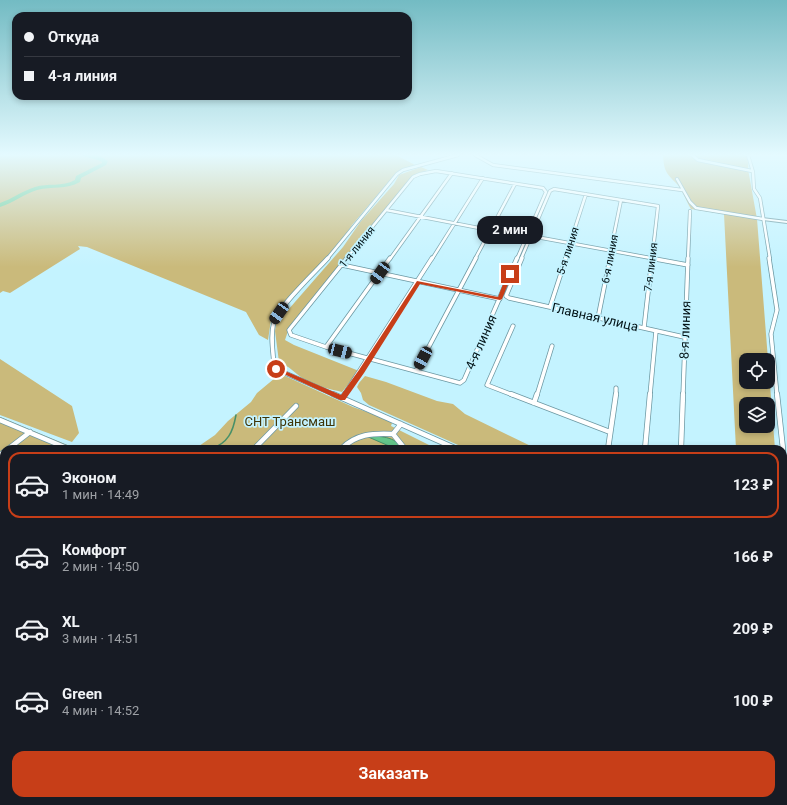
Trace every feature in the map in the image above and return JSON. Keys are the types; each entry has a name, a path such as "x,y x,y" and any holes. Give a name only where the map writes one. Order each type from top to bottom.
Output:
{"street":[{"path":"382,193 333,253 284,306 274,320 272,332 274,365 276,369 448,445"},
{"name":"1-я линия","path":"326,347 291,335 289,330 401,193"},
{"path":"438,193 326,347 416,371 510,193"},
{"path":"342,398 369,359 473,193"},
{"name":"4-я линия","path":"416,371 460,383 464,380 500,299 525,237 546,193"},
{"path":"549,193 531,236 688,265"},
{"path":"577,193 621,200"},
{"path":"684,193 696,208 787,222"},
{"path":"756,193 760,198 777,310 771,334 783,445"},
{"name":"5-я линия","path":"550,307 586,194"},
{"name":"7-я линия","path":"621,200 658,206 644,328"},
{"name":"6-я линия","path":"598,318 621,200"},
{"path":"386,210 420,218 525,237"},
{"name":"8-я линия","path":"681,445 684,337 690,211"},
{"name":"Главная улица","path":"531,236 506,296 684,337"},
{"path":"342,265 500,299"},
{"path":"513,326 487,385 610,432"},
{"path":"645,445 656,331"},
{"path":"534,403 552,346"},
{"path":"608,445 615,407 616,388"},
{"path":"258,445 296,406"},
{"path":"0,420 60,445"},
{"path":"344,445 359,435 393,434 401,424"},
{"path":"13,445 30,432"},
{"path":"393,434 403,445"}],"green space":[{"path":"0,193 379,193 352,225 345,236 271,320 268,340 259,335 246,312 87,247 78,246 80,249 10,293 3,291 0,293"},
{"path":"386,193 401,193 288,331 285,340 359,371 342,392 318,386 305,380 279,362 275,331 276,324 343,247 361,221"},
{"path":"682,193 752,193 757,219 767,353 739,353 739,389 770,389 771,397 739,397 739,433 774,433 775,445 736,445 724,214 691,209"},
{"path":"0,359 72,406 79,433 72,442 0,415"},
{"name":"СНТ Трансмаш","path":"285,376 353,407 381,417 392,423 391,426 429,445 200,445 215,435 228,421 251,402 257,393 275,378"},
{"path":"365,376 386,382 437,401 453,404 465,414 529,445 458,445 369,405 363,400 357,387"},
{"path":"0,417 67,445 0,445"}],"shaded area":[{"path":"366,436 391,439 396,441 399,445 387,445"}],"waterway":[{"path":"0,205 27,193"},
{"path":"220,445 229,436 236,415"}],"route":[{"path":"276,369 342,398 418,282 500,299 510,274"}]}
